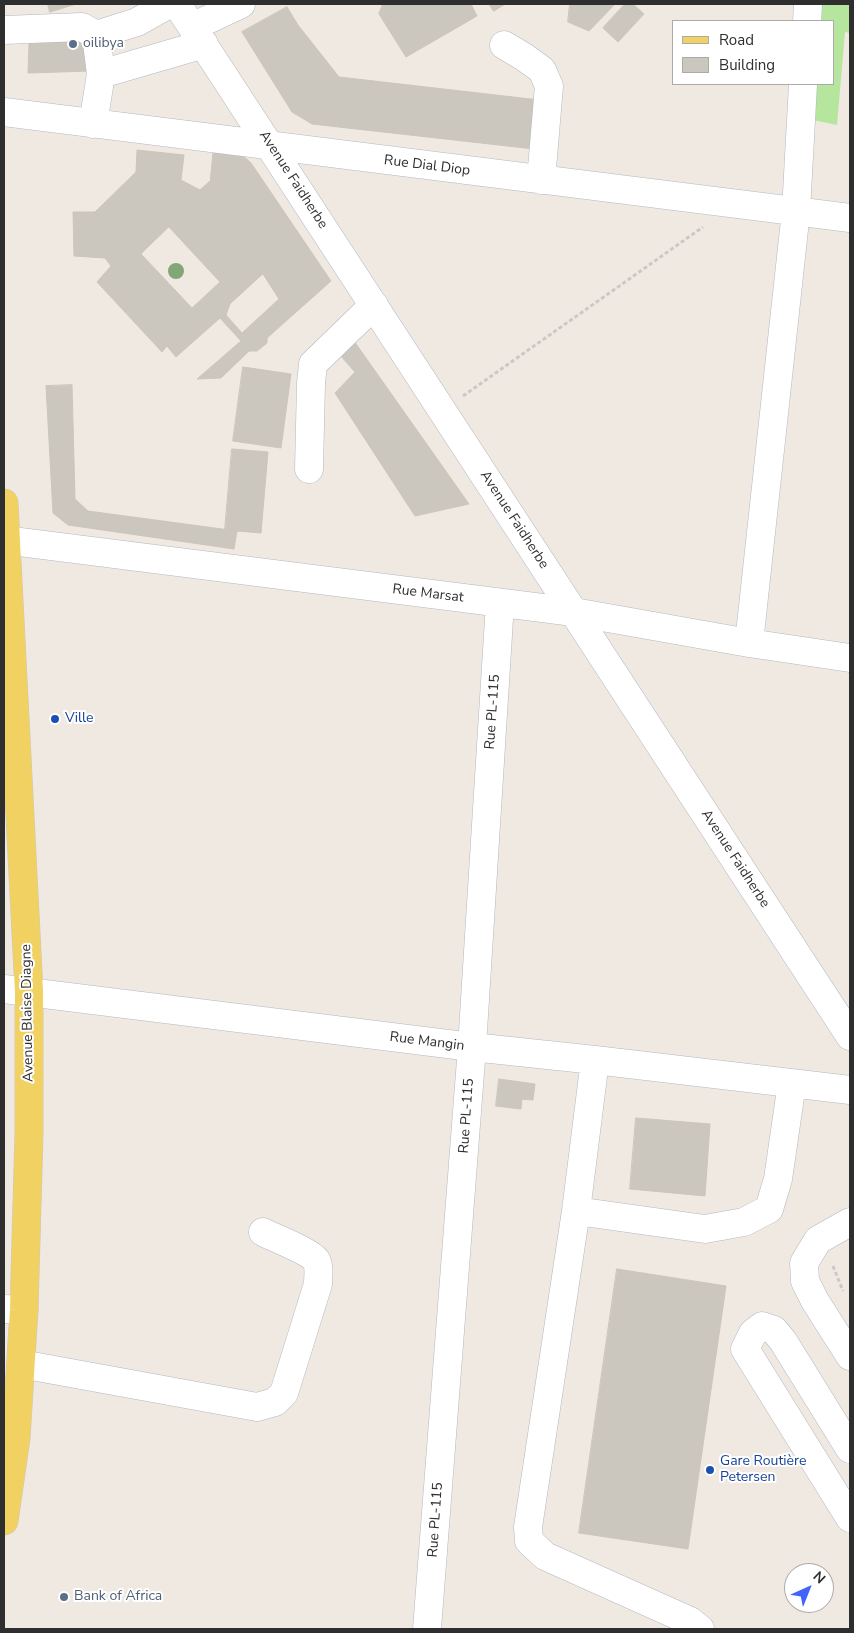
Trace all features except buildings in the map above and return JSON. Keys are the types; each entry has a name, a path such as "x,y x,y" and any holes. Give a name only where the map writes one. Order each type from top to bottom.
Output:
{"main road":[{"name":"Avenue Blaise Diagne","path":"4,504 16,991 29,1133 14,1310 21,1364 16,1438 4,1522"}],"street":[{"path":"4,30 82,27 96,35 137,22 169,4"},
{"name":"Avenue Faidherbe","path":"177,4 850,1036"},
{"path":"101,74 198,35 241,4"},
{"path":"807,20 808,4"},
{"path":"93,124 101,74 96,35"},
{"path":"504,45 524,56 542,70 549,86 541,180"},
{"path":"749,643 796,211 803,85"},
{"name":"Rue Dial Diop","path":"4,112 850,218"},
{"path":"309,469 311,383 314,364 374,305"},
{"name":"Rue Marsat","path":"5,540 574,612 749,643 850,658"},
{"name":"Rue PL-115","path":"428,1629 472,1047 500,603"},
{"name":"Rue Mangin","path":"16,991 472,1047 850,1090"},
{"path":"595,1060 576,1211 528,1526 529,1540 544,1556 690,1622 700,1629"},
{"path":"576,1211 705,1229 744,1222 769,1209 778,1179 792,1083"},
{"path":"850,1222 818,1240 804,1263 805,1281 815,1301 850,1356"},
{"path":"21,1364 257,1407 275,1402 284,1393 318,1284 319,1267 315,1259 305,1252 263,1232"},
{"path":"850,1449 774,1330 762,1326 753,1333 745,1349 850,1518"}],"path":[{"path":"442,410 704,227"}],"green space":[{"path":"822,4 850,4 850,33 845,32 837,125 813,120 816,85 834,85 834,20 821,20"}],"place":[{"name":"oilibya","path":"73,44"},
{"name":"Ville","path":"55,719"},
{"name":"Gare Routière Petersen","path":"710,1470"},
{"name":"Bank of Africa","path":"64,1597"}]}
